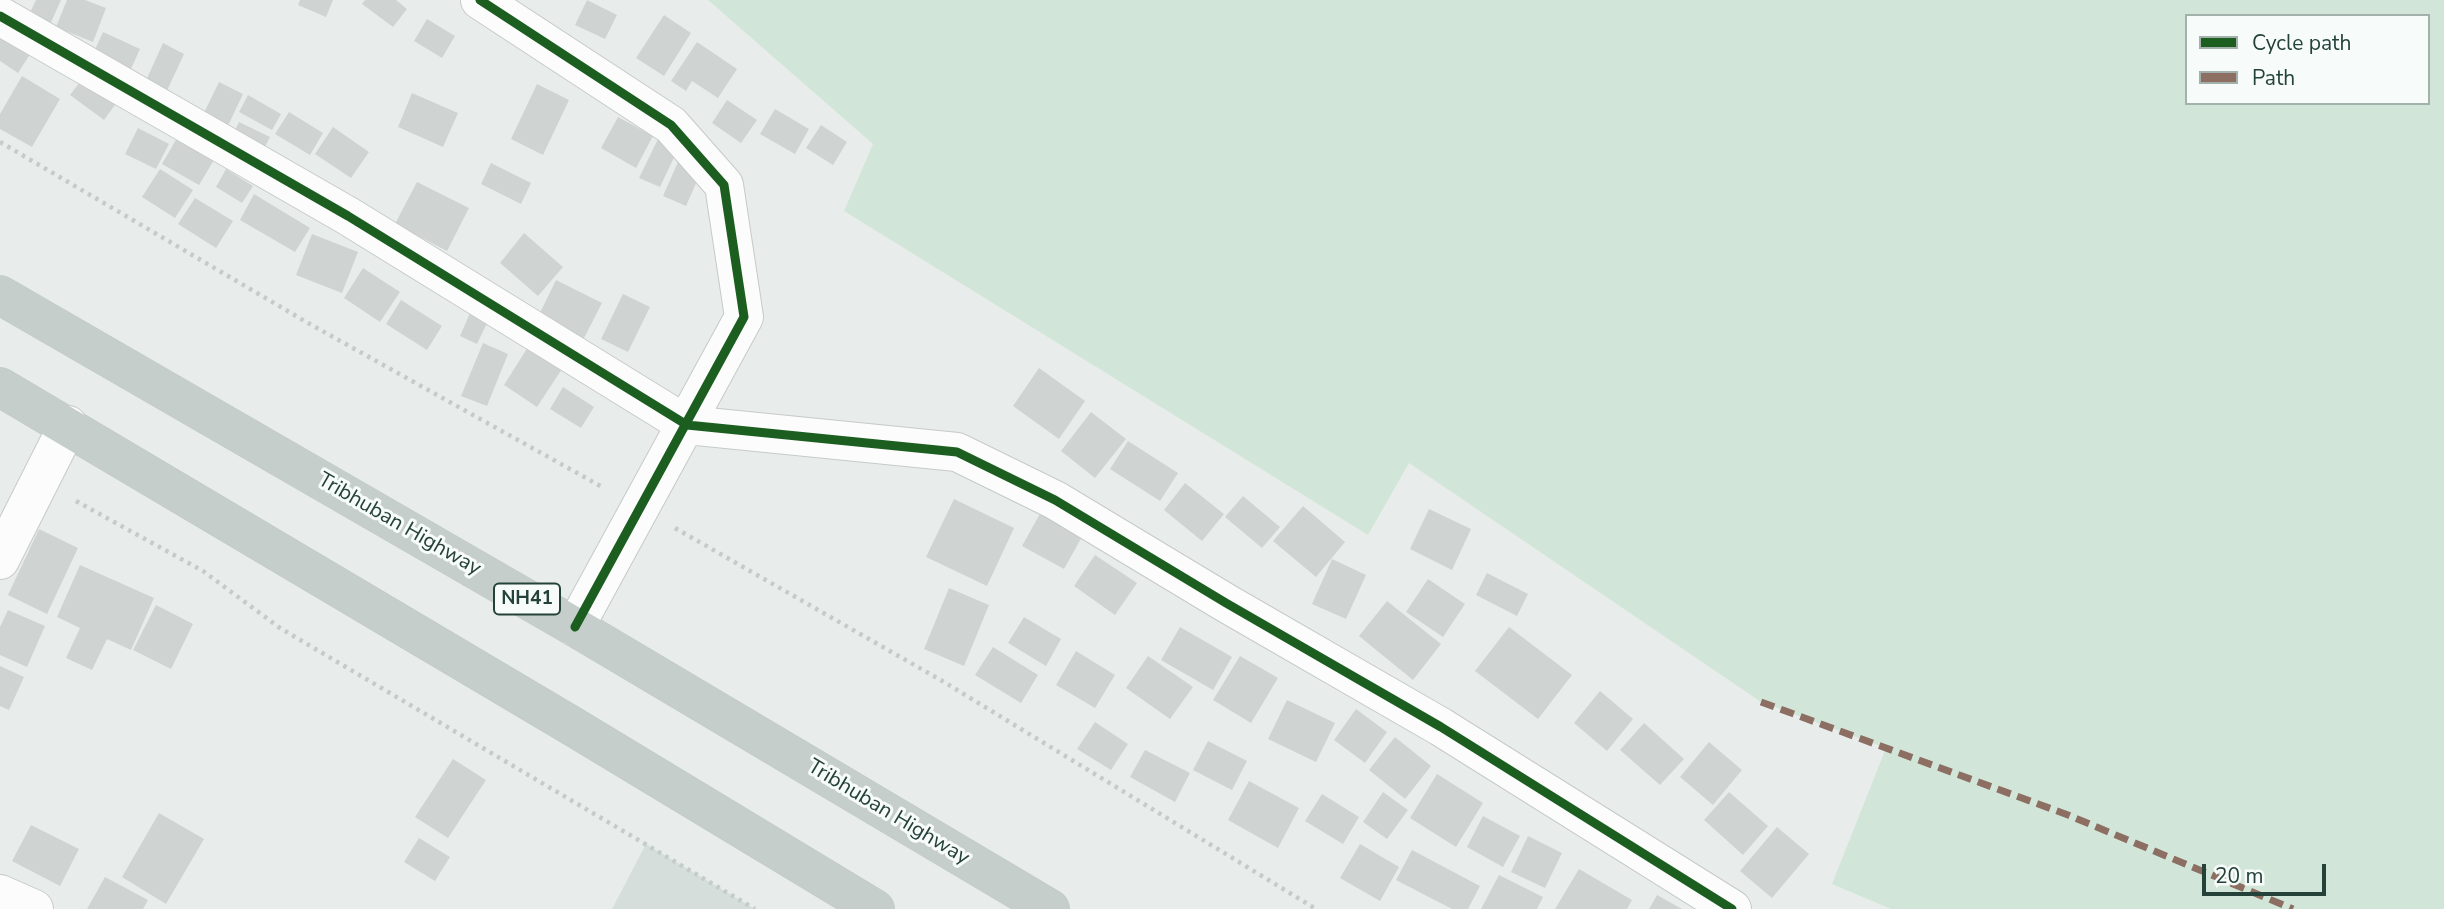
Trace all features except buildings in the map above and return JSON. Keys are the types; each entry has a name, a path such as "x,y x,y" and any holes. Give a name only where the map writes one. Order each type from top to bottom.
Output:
{"highway":[{"name":"Tribhuban Highway","path":"0,295 575,627 1050,909"},
{"path":"0,387 68,425 875,909"}],"street":[{"path":"480,0 671,125 723,185 744,317 575,627"},
{"path":"0,16 348,216 687,425 957,452 1055,500 1226,603 1441,727 1732,909"},
{"path":"0,560 68,425"},
{"path":"0,894 34,909"}],"path":[{"path":"40,481 204,571 280,628 755,909"}],"shaded area":[{"path":"646,844 755,909 612,909"}],"green space":[{"path":"708,0 2444,0 2444,909 1891,909 1832,884 1886,748 1761,702 1409,463 1368,535 844,211 873,144"}],"marked path":[{"path":"1761,702 2068,815 2293,909"}],"cycle path":[{"path":"480,0 671,125 724,185 744,317 575,627"},
{"path":"0,16 348,216 687,425 957,452 1055,500 1226,603 1441,727 1732,909"}]}
